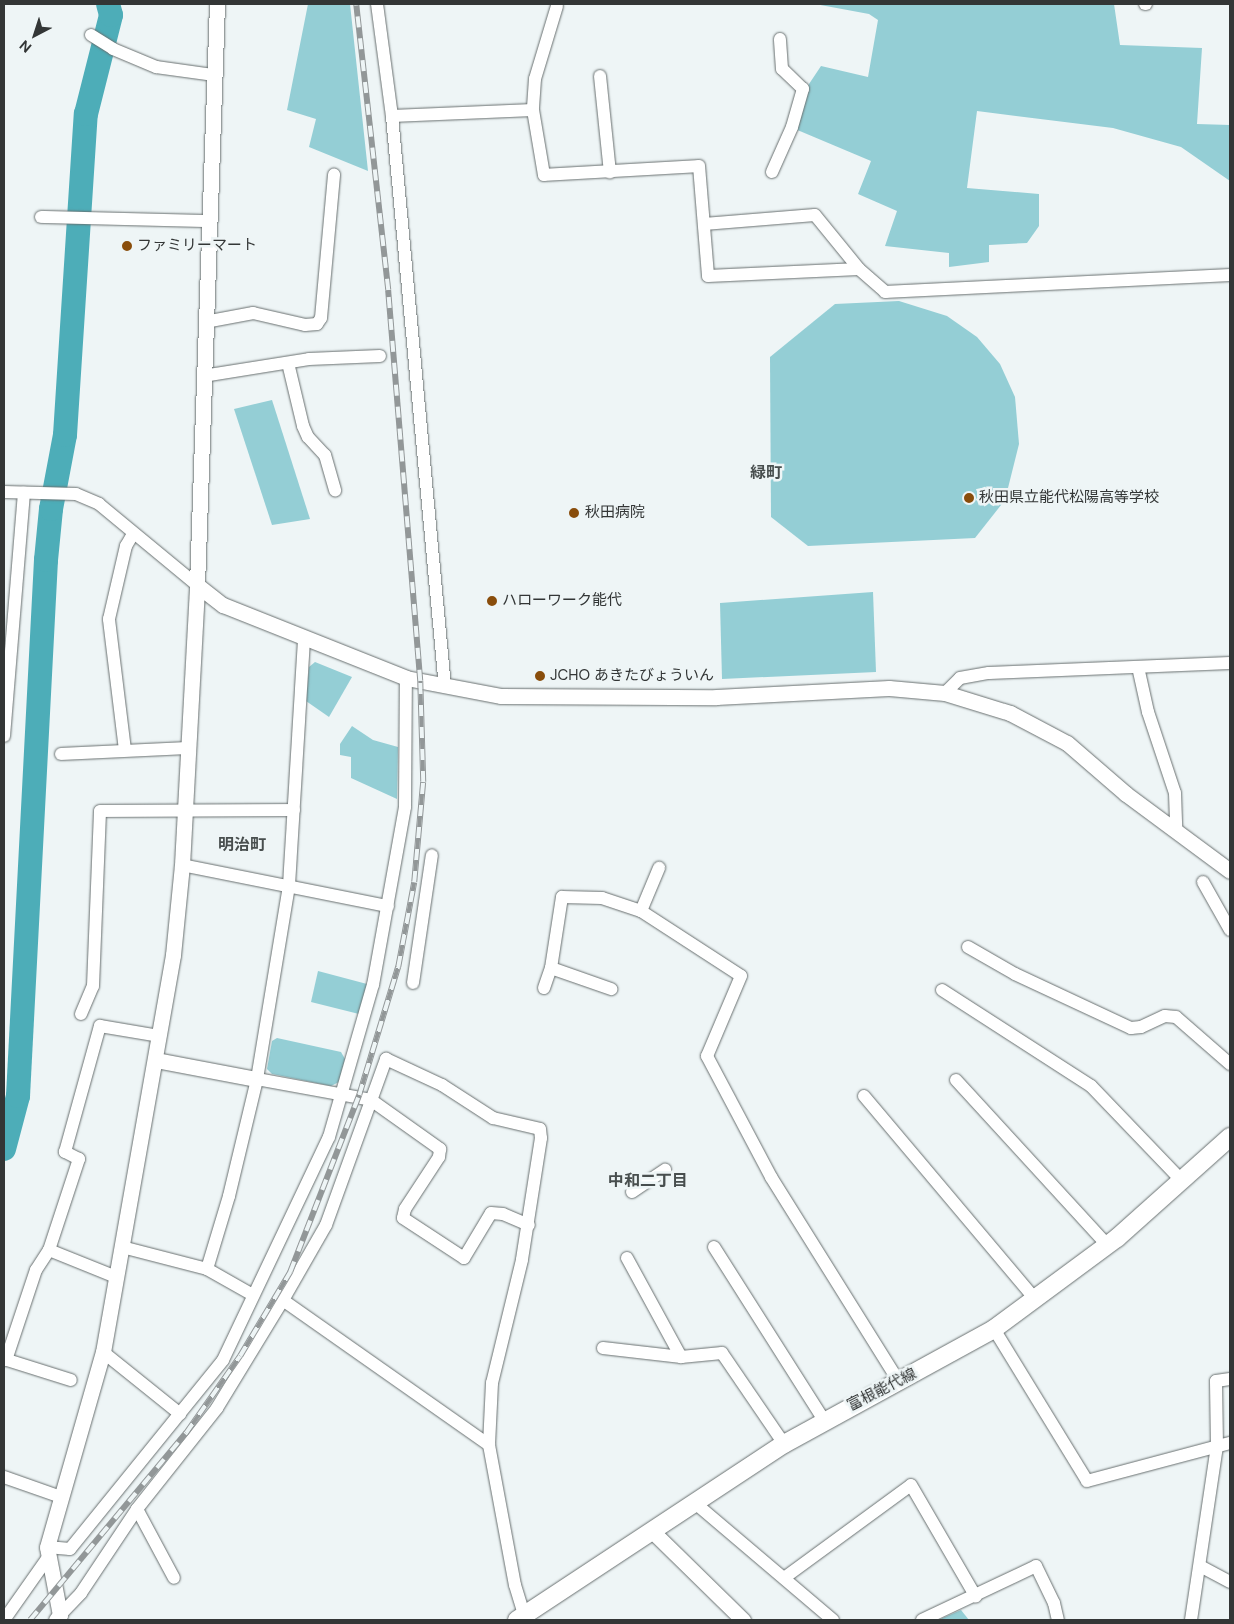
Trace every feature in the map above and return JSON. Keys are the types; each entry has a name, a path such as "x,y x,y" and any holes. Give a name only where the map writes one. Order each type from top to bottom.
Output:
{"main road":[{"name":"富根能代線","path":"523,1618 651,1530 784,1444 824,1420 899,1382 994,1329 1107,1245 1230,1137"}],"street":[{"path":"4,1620 48,1551 61,1497 103,1352 173,955 182,865 197,585 204,322 217,4"},
{"path":"377,4 392,116 445,687"},
{"path":"557,6 535,79 533,110 544,175 699,166 708,276 859,269"},
{"path":"91,35 113,49 156,67 214,75"},
{"path":"772,172 792,127 803,89 782,69 780,39"},
{"path":"600,76 610,172"},
{"path":"392,116 533,110"},
{"path":"204,322 253,313 305,325 317,324 321,318 334,175"},
{"path":"704,224 815,215 859,269 885,292 1230,275"},
{"path":"41,217 92,216 208,221"},
{"path":"203,376 288,363 380,356"},
{"path":"288,363 303,426 308,437 325,455 335,490"},
{"path":"4,492 76,494 99,504 133,534 223,605 304,639 406,678 445,687 501,696 560,697 716,697 889,688 945,693 1010,713 1067,743 1126,794 1230,871"},
{"path":"4,736 29,493"},
{"path":"125,750 109,619 126,546 133,534"},
{"path":"206,1269 229,1196 257,1079 289,885 304,639"},
{"path":"945,693 960,678 989,673 1230,663"},
{"path":"1138,667 1148,712 1175,793 1176,830"},
{"path":"48,1551 70,1549 223,1360 252,1295 329,1137 344,1093 373,985 405,807 406,678"},
{"path":"62,754 187,748"},
{"path":"81,1014 92,986 100,811 294,810"},
{"path":"413,983 432,854"},
{"path":"182,865 388,906"},
{"path":"641,911 659,868"},
{"path":"1203,882 1230,930"},
{"path":"544,988 552,968 562,897 602,898 641,911 741,976 707,1056 771,1177 899,1382"},
{"path":"968,947 1015,974 1131,1028 1141,1027 1165,1016 1176,1017 1230,1064"},
{"path":"552,968 611,989"},
{"path":"942,990 1091,1086 1182,1181"},
{"path":"71,1380 5,1360 36,1270 49,1250 79,1160 65,1152 100,1026 160,1036"},
{"path":"58,1618 81,1593 137,1509 217,1408 283,1300 326,1226 386,1059 442,1084 494,1118 540,1129 529,1224 492,1383 489,1445 515,1586 523,1618"},
{"path":"156,1060 344,1093 371,1100 440,1149 439,1157 405,1209 403,1218 464,1258 491,1213 503,1214 529,1224"},
{"path":"956,1080 1107,1245"},
{"path":"864,1096 1035,1300"},
{"path":"632,1192 666,1170"},
{"path":"122,1247 206,1269 252,1295"},
{"path":"714,1247 824,1420"},
{"path":"49,1250 116,1277"},
{"path":"627,1258 681,1357"},
{"path":"283,1300 489,1445"},
{"path":"994,1329 1086,1481 1230,1444"},
{"path":"603,1348 681,1357 722,1353 784,1444"},
{"path":"103,1352 180,1414"},
{"path":"1191,1620 1217,1446 1216,1381 1230,1379"},
{"path":"4,1477 61,1497"},
{"path":"784,1578 911,1485 976,1597"},
{"path":"695,1503 833,1620"},
{"path":"137,1509 174,1578"},
{"path":"651,1530 743,1620"},
{"path":"48,1551 58,1618"},
{"path":"922,1620 976,1597 1036,1566 1054,1603 1058,1620"},
{"path":"1200,1566 1230,1582"}],"shaded area":[{"path":"308,4 350,4 368,171 309,147 316,119 287,110"},
{"path":"815,4 1114,4 1120,45 1202,48 1197,124 1230,125 1230,181 1181,147 1113,128 977,111 967,188 1039,194 1039,226 1027,243 989,245 989,262 949,267 949,253 885,246 897,211 858,194 871,161 795,129 809,84 821,66 868,77 878,20 869,14"},
{"path":"899,301 947,316 977,337 1000,364 1015,397 1019,444 1005,500 975,538 808,546 771,517 770,357 835,304"},
{"path":"272,400 310,519 272,525 234,409"},
{"path":"873,592 876,672 722,679 720,603"},
{"path":"315,662 352,677 329,717 306,701 309,667"},
{"path":"352,726 373,740 398,747 397,799 351,778 351,757 340,755 340,744"},
{"path":"318,971 367,984 359,1014 311,1002"},
{"path":"277,1038 341,1052 345,1059 339,1082 331,1086 272,1074 267,1069 272,1041"},
{"path":"961,1610 969,1620 938,1620"}],"waterway":[{"path":"4,1149 18,1096 46,560 51,509 65,435 86,114 111,15 108,4"}],"railway":[{"path":"30,1620 186,1433 240,1356 290,1272 359,1095 398,967 414,882 423,782 420,681 388,290 356,4"}],"place":[{"name":"ファミリーマート","path":"127,246"},
{"name":"秋田県立能代松陽高等学校","path":"969,498"},
{"name":"秋田病院","path":"574,513"},
{"name":"ハローワーク能代","path":"492,601"},
{"name":"JCHO あきたびょういん","path":"540,676"}],"district":[{"name":"緑町","path":"766,473"},
{"name":"明治町","path":"242,845"},
{"name":"中和二丁目","path":"648,1181"}]}
